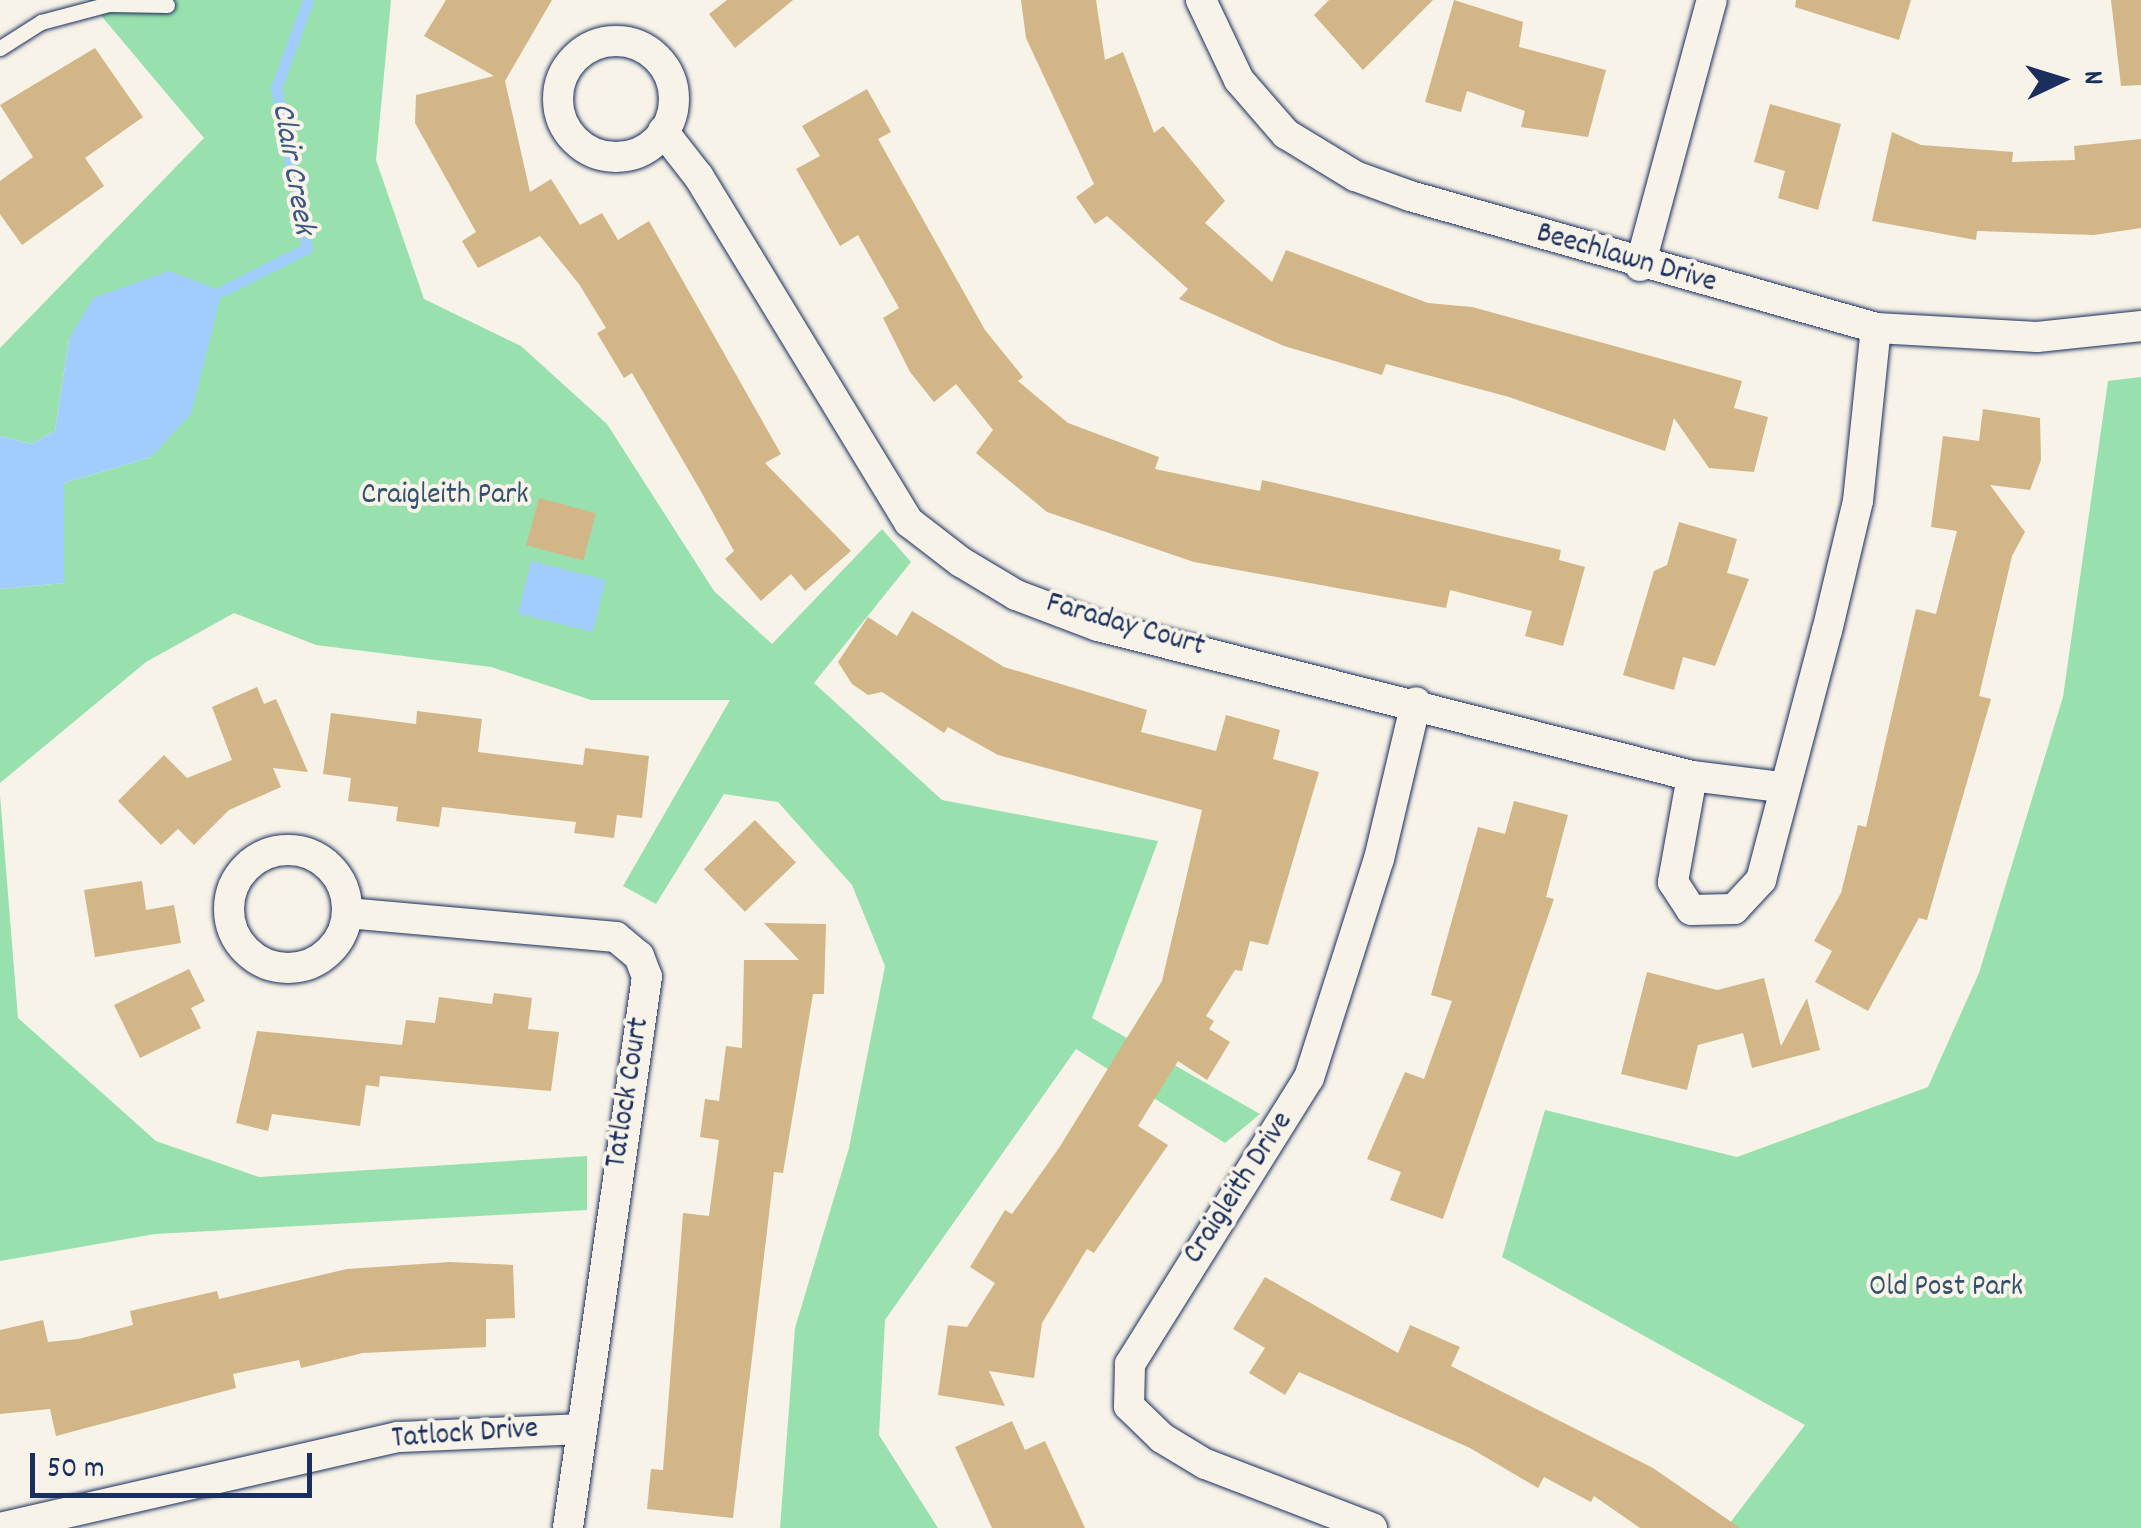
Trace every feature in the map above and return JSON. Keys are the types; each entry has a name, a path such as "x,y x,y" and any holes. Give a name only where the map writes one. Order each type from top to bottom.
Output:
{"street":[{"name":"Beechlawn Drive","path":"1201,0 1239,80 1286,134 1341,167 1640,266 1876,328 2037,336 2141,326"},
{"path":"1640,266 1712,0"},
{"name":"Faraday Court","path":"663,131 699,176 909,522 960,562 1016,595 1098,626 1416,702 1692,776 1780,787"},
{"path":"1692,776 1673,882 1691,910 1734,909 1760,880 1780,787 1858,501 1876,328"},
{"name":"Craigleith Drive","path":"1372,1528 1205,1464 1162,1438 1130,1406 1130,1364 1309,1078 1379,859 1416,702"},
{"name":"Tatlock Court","path":"347,913 616,937 640,956 647,977 579,1429 568,1528"},
{"name":"Tatlock Drive","path":"0,1528 398,1437 579,1429"}],"lane":[{"path":"0,48 41,22 108,4 167,5"}],"green space":[{"name":"Craigleith Park","path":"88,0 391,0 376,160 424,299 521,346 607,424 714,591 772,644 882,529 911,562 814,683 942,800 1158,841 1092,1018 1260,1114 1225,1143 1076,1049 885,1320 879,1435 938,1528 780,1528 795,1328 849,1148 885,966 852,885 778,802 724,794 656,904 623,886 730,700 591,700 491,667 316,645 234,613 146,662 0,783 0,589 64,583 64,483 151,457 69,339 55,431 31,444 0,436 0,348 204,138"},
{"name":"Old Post Park","path":"2141,377 2141,1528 1726,1528 1805,1425 1502,1257 1545,1110 1737,1157 1928,1087 1979,973 2063,697 2108,381"},
{"path":"0,795 18,1018 156,1141 259,1177 587,1156 587,1210 155,1234 0,1261"}],"water":[{"path":"169,271 222,291 191,414 151,457 64,483 64,583 0,589 0,436 31,444 55,431 69,339 93,298"},
{"path":"531,561 606,580 593,632 518,613"}],"building":[{"path":"446,0 552,0 505,81 530,192 551,179 580,225 602,213 618,240 649,221 781,454 765,463 851,551 805,591 791,574 761,601 725,559 734,551 699,488 632,373 624,378 597,333 606,328 579,284 540,236 478,268 462,241 476,232 415,123 416,95 494,76 424,36"},
{"path":"727,0 793,0 735,48 709,14"},
{"path":"1021,0 1096,0 1105,60 1123,52 1154,133 1163,126 1225,201 1205,223 1272,282 1286,250 1428,303 1472,307 1742,381 1734,408 1768,417 1754,472 1709,468 1674,418 1665,451 1509,397 1386,364 1382,375 1284,346 1179,299 1188,289 1107,216 1095,224 1076,197 1094,184 1026,38"},
{"path":"1329,0 1433,0 1363,70 1314,15"},
{"path":"1454,0 1523,22 1519,47 1606,70 1588,137 1521,127 1525,111 1467,91 1461,112 1425,102"},
{"path":"1796,0 1911,0 1899,40 1795,7"},
{"path":"2111,0 2141,0 2141,85 2121,86"},
{"path":"95,48 143,117 85,158 104,186 22,245 0,214 0,181 33,157 0,105"},
{"path":"867,89 891,132 878,139 985,330 1023,377 1018,381 1068,423 1159,457 1155,469 1260,491 1262,480 1561,550 1559,560 1585,567 1563,646 1525,636 1532,611 1450,590 1446,608 1194,562 1047,512 976,453 993,430 956,384 934,402 910,372 883,318 899,308 858,235 840,246 796,169 820,156 802,126"},
{"path":"1770,104 1841,124 1818,210 1778,198 1785,171 1754,162"},
{"path":"1892,132 1921,145 2013,152 2012,162 2075,160 2074,146 2141,139 2141,228 2094,235 1977,231 1976,240 1872,221"},
{"path":"1983,409 2040,418 2041,460 2030,490 1990,485 2025,532 2012,556 1979,696 1991,699 1927,920 1919,918 1868,1011 1815,982 1832,951 1814,941 1841,893 1858,825 1866,827 1916,609 1936,614 1957,531 1931,527 1943,436 1979,441"},
{"path":"539,498 596,513 583,561 526,545"},
{"path":"1679,522 1737,539 1727,573 1749,579 1715,666 1683,657 1674,690 1623,675 1654,571 1667,565"},
{"path":"912,611 1004,667 1147,710 1141,732 1216,751 1226,715 1280,730 1273,759 1319,772 1268,945 1250,941 1242,971 1235,970 1206,1016 1214,1021 1209,1029 1230,1042 1207,1080 1178,1061 1138,1126 1168,1145 1094,1253 1087,1249 1042,1323 1034,1378 989,1371 1005,1406 938,1395 948,1325 967,1327 995,1283 970,1267 1005,1210 1012,1214 1059,1148 1162,981 1202,810 998,755 948,727 944,733 882,692 868,695 852,684 838,662 868,617 897,636"},
{"path":"257,687 264,704 276,699 308,772 273,768 281,787 229,810 194,845 178,829 161,845 118,801 164,755 187,778 232,760 212,707"},
{"path":"417,711 482,719 478,752 583,765 585,748 649,756 642,818 617,815 614,838 574,833 576,822 442,807 439,827 396,821 398,807 348,801 351,778 323,774 331,713 416,724"},
{"path":"1514,801 1568,815 1546,897 1554,899 1443,1219 1390,1200 1401,1172 1367,1159 1405,1072 1424,1079 1452,1001 1431,995 1478,827 1505,834"},
{"path":"755,820 796,862 745,912 704,869"},
{"path":"142,881 146,910 174,905 181,943 95,957 84,890"},
{"path":"764,923 826,924 824,994 813,994 783,1173 774,1172 733,1518 647,1509 651,1469 663,1470 683,1213 709,1216 719,1140 700,1137 705,1099 719,1101 726,1046 742,1048 744,960 799,960"},
{"path":"189,969 205,1001 191,1008 201,1028 140,1058 114,1005"},
{"path":"1647,972 1717,990 1764,978 1781,1046 1807,998 1820,1050 1752,1068 1743,1033 1698,1045 1687,1090 1621,1074"},
{"path":"494,993 532,998 528,1029 559,1032 551,1091 380,1076 379,1087 366,1085 360,1126 272,1114 268,1131 236,1123 257,1031 402,1045 406,1020 435,1023 439,997 492,1004"},
{"path":"450,1262 513,1265 515,1318 486,1319 486,1347 363,1353 301,1368 299,1360 233,1374 236,1388 56,1436 50,1409 0,1414 0,1330 43,1320 48,1342 78,1339 133,1325 130,1311 217,1291 219,1299 347,1269"},
{"path":"1265,1277 1398,1353 1410,1325 1460,1347 1451,1366 1653,1468 1740,1528 1640,1528 1594,1496 1591,1502 1544,1477 1538,1488 1470,1448 1299,1372 1285,1395 1249,1373 1265,1348 1233,1329"},
{"path":"1012,1421 1025,1450 1045,1441 1085,1528 992,1528 955,1447"}],"waterway":[{"name":"Clair Creek","path":"222,291 307,248 276,88 308,0"}]}
